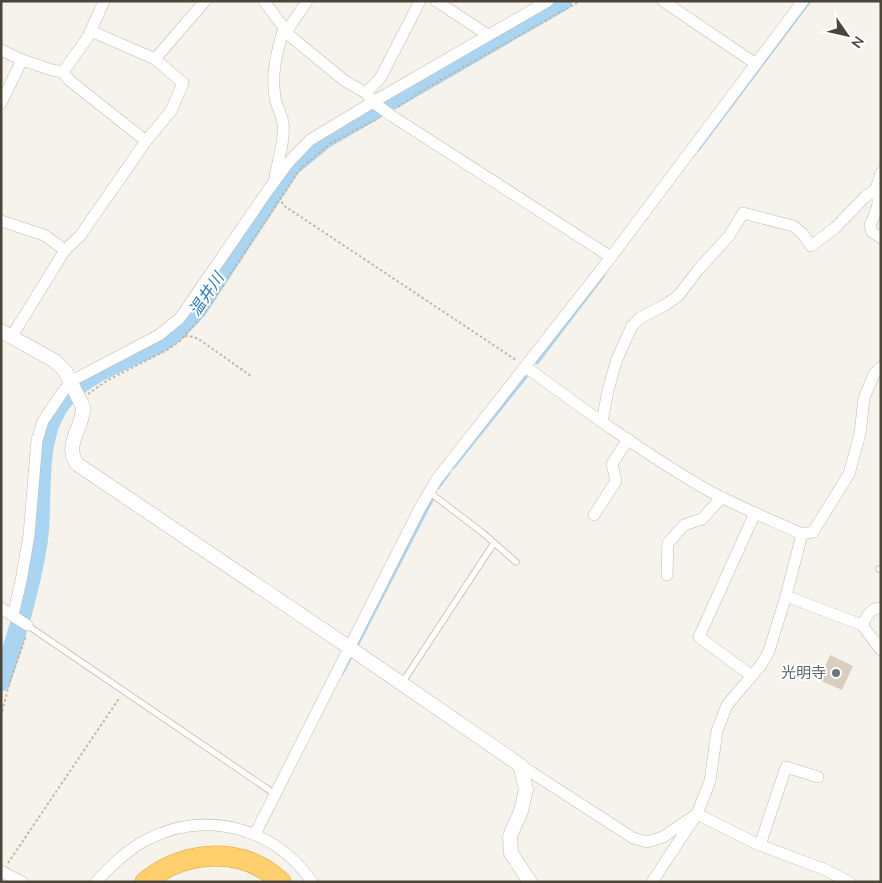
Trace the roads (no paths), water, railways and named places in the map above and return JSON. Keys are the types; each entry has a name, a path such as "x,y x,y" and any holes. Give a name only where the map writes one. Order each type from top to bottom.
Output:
{"highway":[{"path":"145,882 178,862 198,857 219,856 231,857 255,865 280,882"},
{"path":"164,882 189,870 212,866 236,870 261,882"}],"street":[{"path":"63,72 90,31 104,1"},
{"path":"154,59 205,1"},
{"path":"264,1 285,29 345,81 378,105 611,257"},
{"path":"274,182 283,136 283,122 275,99 273,79 276,55 285,29 307,1"},
{"path":"378,105 381,78 420,1"},
{"path":"436,1 488,35"},
{"path":"15,616 29,536 37,440 43,421 64,390 76,391 159,335 180,318 274,182 288,163 310,140 378,105 488,35 548,1"},
{"path":"663,1 756,64"},
{"path":"255,834 437,479 611,257 803,1"},
{"path":"90,31 154,59 183,83 171,111 146,141 80,236 64,250 6,333 55,361 65,371 76,391 84,413 72,442 73,458 77,464 402,683 520,765 632,838 647,842 663,836 697,814"},
{"path":"1,50 22,60 63,72 69,80 146,141"},
{"path":"1,103 22,60"},
{"path":"881,173 876,189 879,198 878,209 870,225 872,232 881,238"},
{"path":"602,422 608,390 617,359 632,326 640,318 678,296 698,270 729,236 743,212 793,226 802,233 811,246 835,228 865,197 876,189"},
{"path":"1,220 44,235 64,250"},
{"path":"526,367 602,422 703,487 802,534 813,532 849,474 860,434 864,398 874,374 880,369"},
{"path":"594,515 616,481 612,464 628,439"},
{"path":"667,575 668,543 684,525 702,519 722,497"},
{"path":"752,676 699,638 756,513"},
{"path":"652,882 697,814 710,781 717,731 727,705 761,665 769,651 802,534"},
{"path":"786,596 862,625 881,650"},
{"path":"862,625 871,610 876,607 881,608"},
{"path":"1,608 28,625"},
{"path":"520,765 526,789 521,811 510,836 511,853 530,882"},
{"path":"760,844 786,768 818,777"},
{"path":"697,814 760,844 826,870 849,882"},
{"path":"96,882 132,848 160,834 187,826 222,826 255,834 286,853 299,865 312,882"},
{"path":"2,871 22,882"}],"lane":[{"path":"429,492 516,562"},
{"path":"402,683 494,543"},
{"path":"28,625 275,794"}],"waterway":[{"name":"温井川","path":"1,682 23,610 36,554 39,535 42,461 45,443 50,425 58,409 69,394 79,385 102,371 162,342 181,327 198,309 291,167 325,139 563,1"},
{"path":"698,150 810,1"},
{"path":"537,363 604,275"},
{"path":"453,468 526,377"},
{"path":"438,488 449,473"},
{"path":"358,644 434,496"},
{"path":"342,674 350,659"}],"place":[{"name":"光明寺","path":"836,673"}]}
